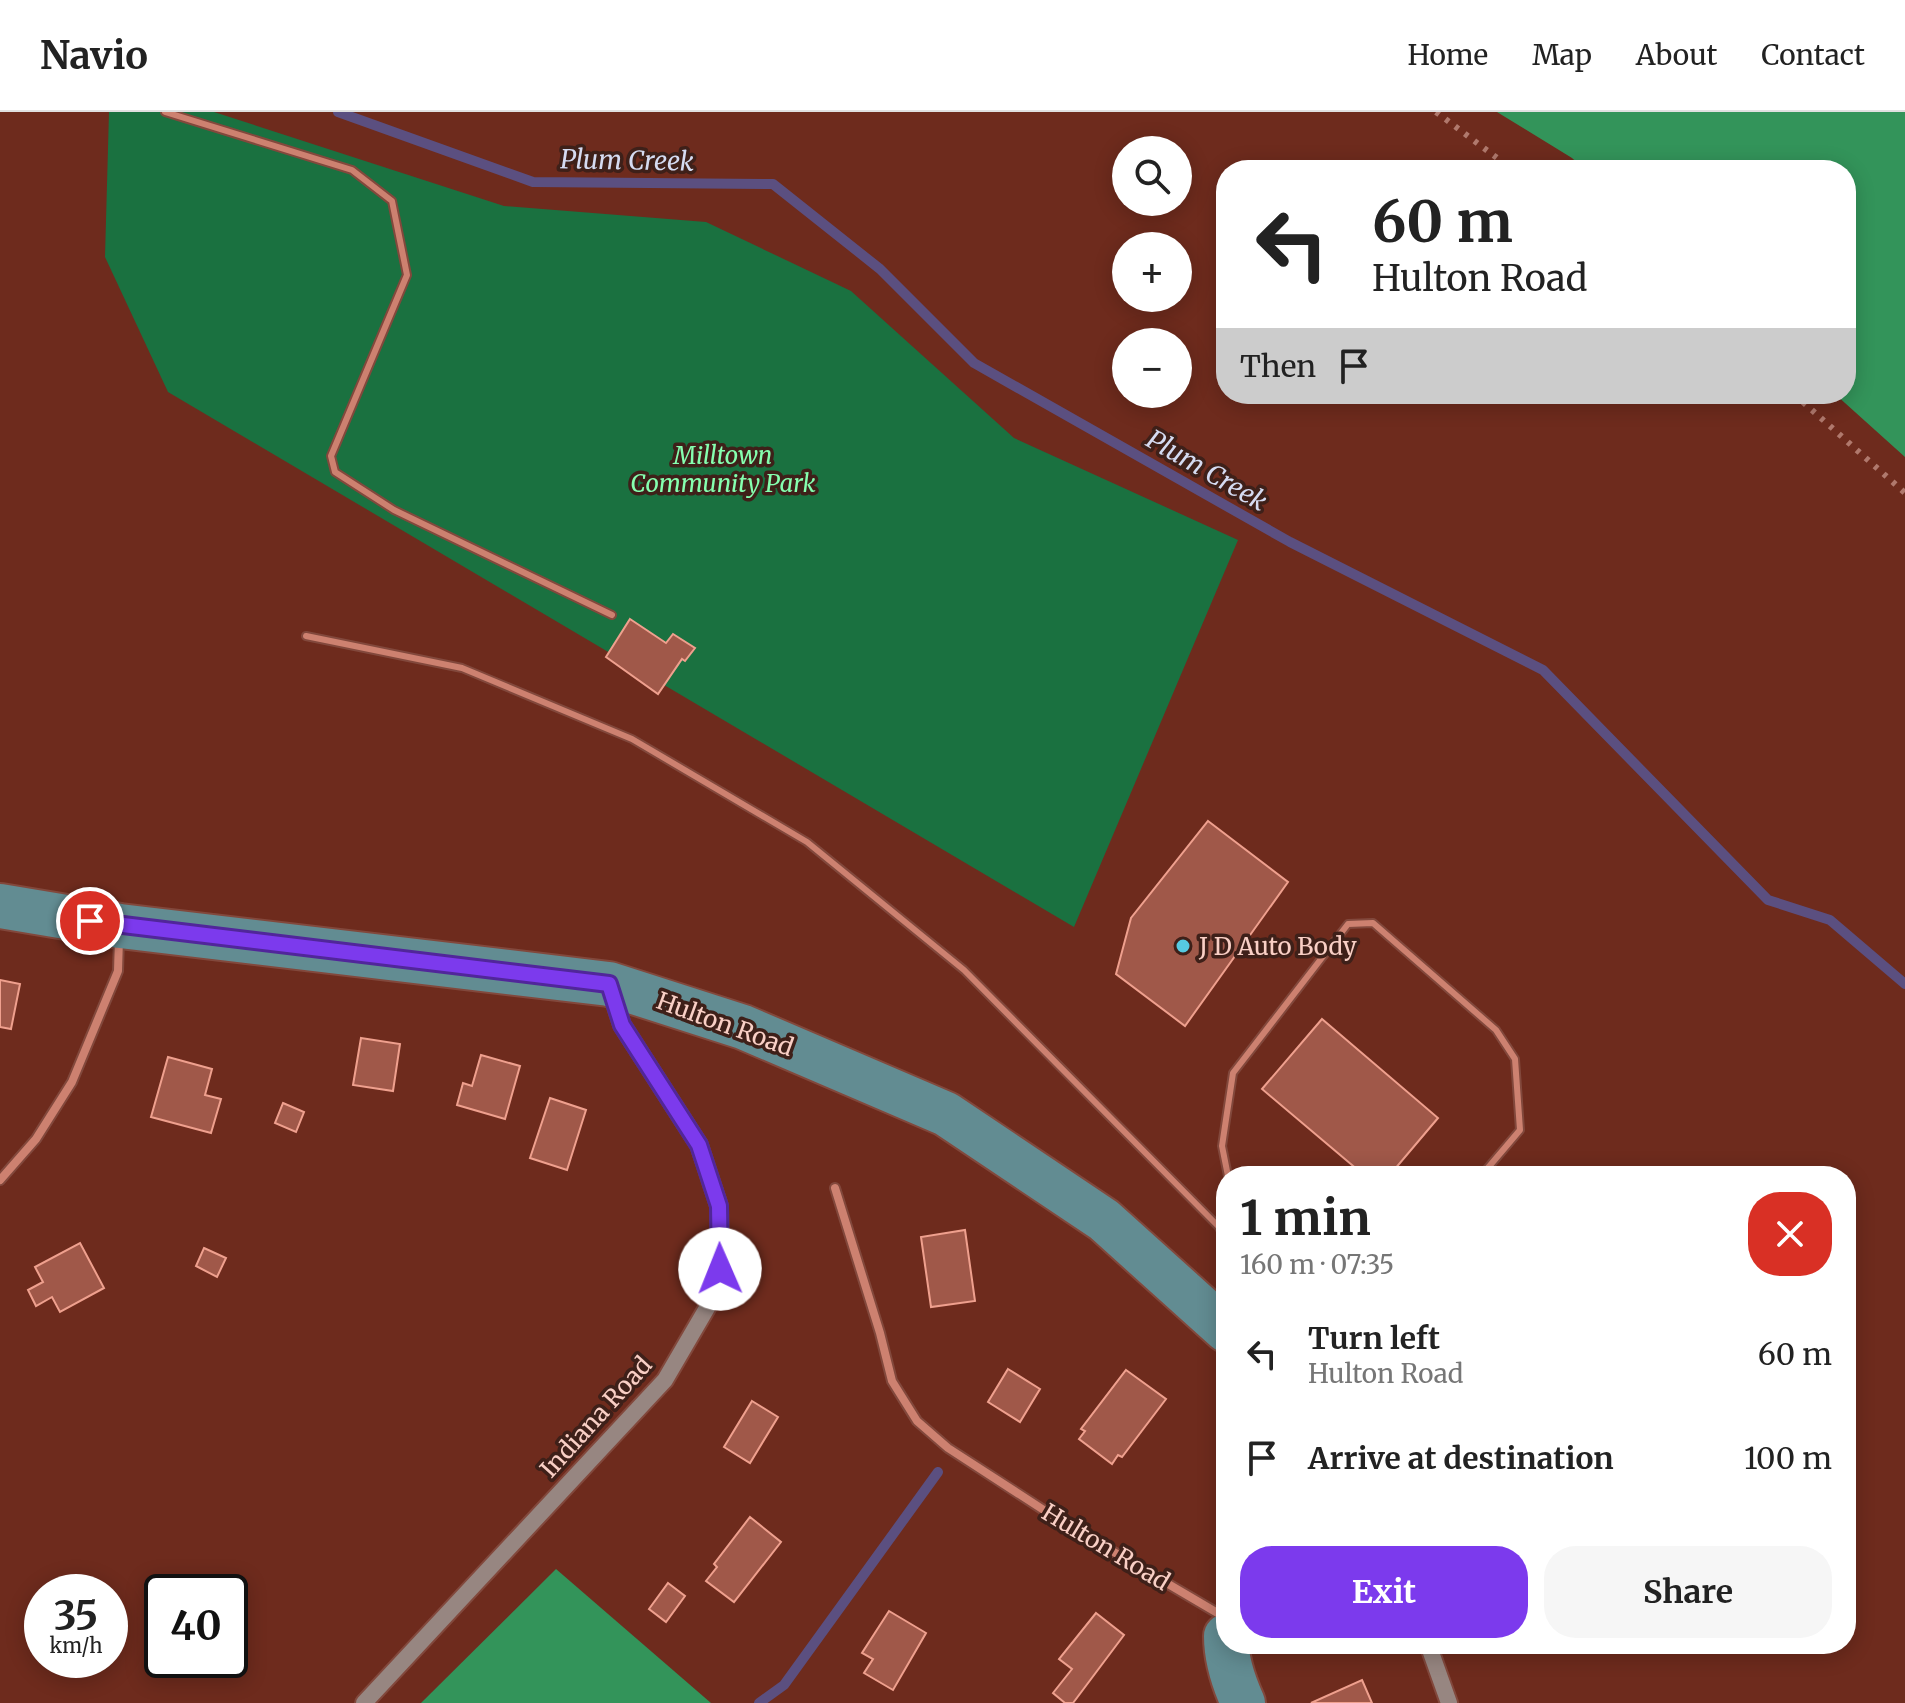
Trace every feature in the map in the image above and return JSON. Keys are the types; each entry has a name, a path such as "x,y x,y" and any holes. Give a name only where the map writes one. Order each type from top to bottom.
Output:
{"main road":[{"name":"Hulton Road","path":"0,906 120,926 609,984 743,1027 946,1114 1104,1220 1216,1321"},
{"path":"1226,1654 1243,1703"}],"street":[{"path":"0,1180 36,1139 72,1082 118,971 120,926"},
{"name":"Indiana Road","path":"364,1703 665,1380 707,1308 720,1269 719,1206 699,1145 622,1025 609,984"},
{"name":"Hulton Road","path":"835,1188 892,1381 917,1421 948,1448 1056,1518 1216,1612"},
{"path":"1432,1654 1449,1703"}],"lane":[{"path":"165,112 352,170 392,201 407,275 331,456 335,472 394,510 612,615"},
{"path":"306,636 462,668 632,739 807,842 964,970 1216,1224"},
{"path":"1226,1166 1222,1146 1233,1073 1348,924 1373,923 1496,1030 1515,1059 1520,1130 1489,1166"}],"green space":[{"name":"Milltown Community Park","path":"109,112 214,112 504,206 706,222 851,291 1014,438 1238,540 1074,927 168,392 105,257"},
{"path":"1497,112 1905,112 1905,457 1846,404 1856,404 1856,160 1572,158"},
{"path":"556,1569 711,1703 421,1703"}],"building":[{"path":"630,619 666,643 673,634 695,648 685,661 682,659 658,694 606,657"},
{"name":"J D Auto Body","path":"1208,821 1288,882 1185,1026 1116,974 1131,918"},
{"path":"0,980 20,984 11,1029 0,1027"},
{"path":"1322,1019 1438,1118 1397,1166 1353,1166 1262,1089"},
{"path":"361,1038 400,1044 393,1091 353,1085"},
{"path":"481,1055 520,1066 505,1119 457,1105 463,1083 472,1086"},
{"path":"168,1057 212,1069 205,1095 221,1099 211,1133 151,1117"},
{"path":"550,1098 586,1110 567,1170 530,1158"},
{"path":"283,1103 304,1112 296,1132 275,1123"},
{"path":"965,1230 975,1301 931,1307 921,1237"},
{"path":"80,1243 104,1288 60,1312 52,1297 36,1306 28,1290 43,1282 35,1267"},
{"path":"204,1248 226,1258 217,1277 196,1266"},
{"path":"1008,1369 1040,1389 1020,1422 988,1402"},
{"path":"1126,1370 1166,1399 1122,1457 1118,1455 1112,1464 1079,1439 1085,1431 1081,1429"},
{"path":"752,1401 778,1417 750,1463 724,1447"},
{"path":"750,1517 781,1542 734,1602 706,1581 717,1567 714,1564"},
{"path":"668,1583 685,1596 666,1622 649,1609"},
{"path":"889,1611 926,1633 893,1690 864,1673 873,1659 862,1653"},
{"path":"1096,1613 1124,1635 1073,1703 1065,1703 1053,1693 1072,1669 1059,1659"},
{"path":"1362,1680 1372,1703 1311,1703"}],"waterway":[{"name":"Plum Creek","path":"338,112 533,182 773,184 880,269 974,363 1290,542 1543,670 1768,900 1830,920 1905,984"},
{"path":"759,1703 784,1685 938,1472"}],"railway":[{"path":"1436,112 1500,160"},
{"path":"1805,404 1905,493"}],"place":[{"name":"J D Auto Body","path":"1183,946"}],"route":[{"path":"90,921 609,984 622,1025 699,1145 719,1206 720,1269"}]}
